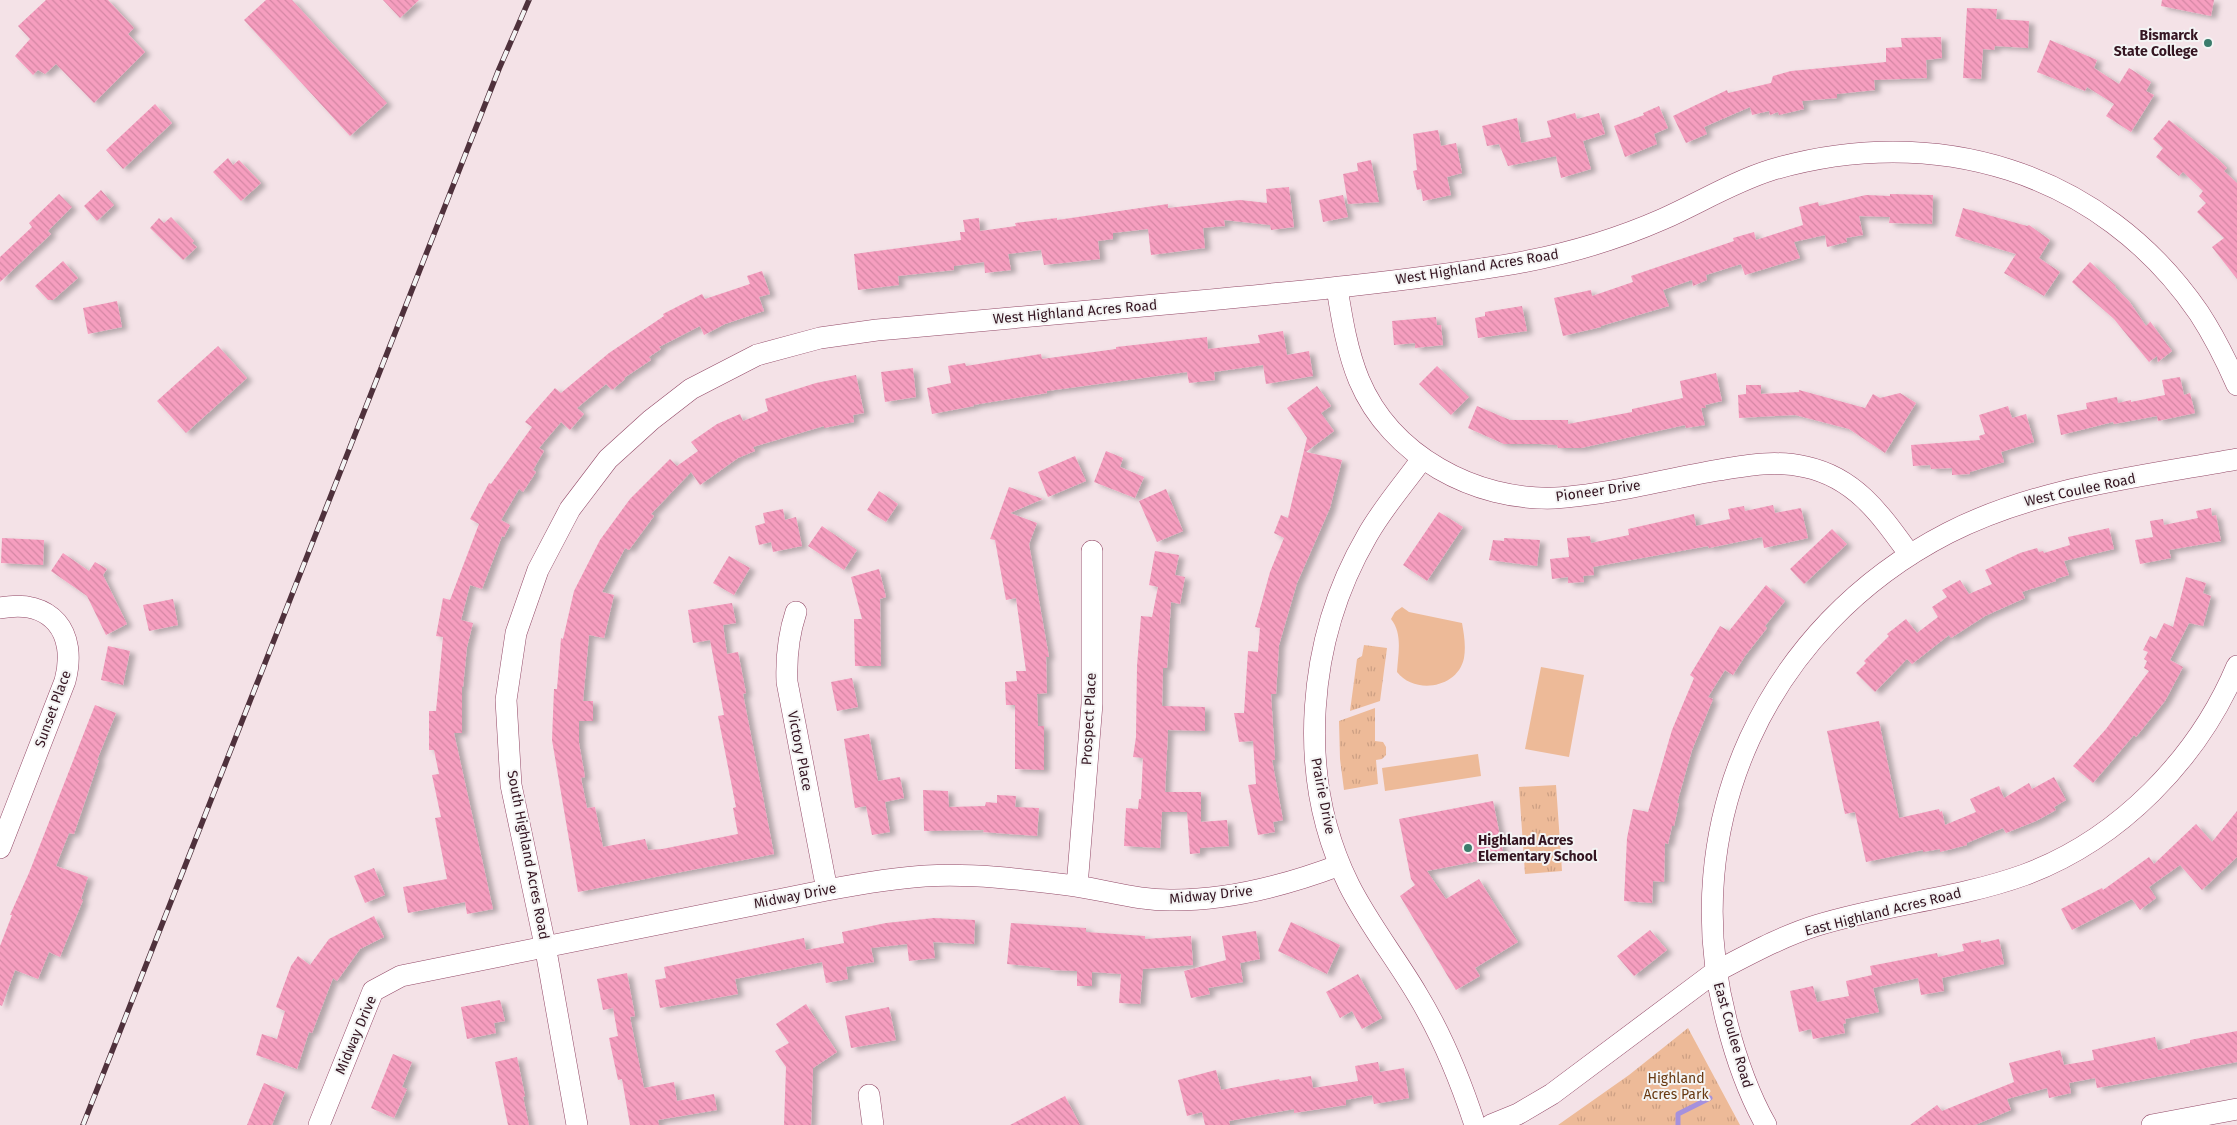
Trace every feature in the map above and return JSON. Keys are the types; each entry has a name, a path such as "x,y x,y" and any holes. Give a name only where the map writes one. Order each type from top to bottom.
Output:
{"street":[{"name":"West Highland Acres Road","path":"757,355 820,338 877,330 1338,288 1508,265 1565,253 1625,234 1660,220 1739,183 1769,171 1806,161 1875,152 1938,153 2000,166 2030,177 2096,211 2131,238 2171,277 2197,311 2220,348 2237,385"},
{"name":"Pioneer Drive","path":"1338,288 1347,344 1360,382 1387,425 1422,459 1469,483 1495,491 1522,496 1555,498 1612,491 1763,463 1806,467 1851,486 1871,504 1910,555"},
{"name":"South Highland Acres Road","path":"577,1125 545,946 511,786 506,700 516,632 538,570 570,509 608,459 651,420 691,389 757,355"},
{"name":"Prairie Drive","path":"1422,459 1367,535 1344,585 1325,637 1316,705 1314,749 1325,818 1340,865 1356,898 1417,994 1437,1030 1452,1063 1475,1125"},
{"name":"West Coulee Road","path":"1715,972 1711,917 1712,889 1718,833 1731,782 1754,727 1785,676 1818,634 1859,592 1910,555 1972,522 2020,503 2070,490 2237,459"},
{"name":"Prospect Place","path":"1077,886 1092,704 1092,551"},
{"name":"Sunset Place","path":"0,848 65,681 69,657 68,644 63,632 48,614 26,605 2,607"},
{"name":"Victory Place","path":"796,612 789,632 786,655 787,682 827,890"},
{"name":"East Highland Acres Road","path":"1491,1125 1518,1114 1552,1094 1715,972 1745,956 1818,925 2001,883 2047,865 2069,853 2133,809 2170,774 2212,716 2224,696 2237,666"},
{"name":"Midway Drive","path":"319,1125 373,991 401,976 827,890 897,879 953,876 1077,886 1158,900 1176,900 1243,894 1266,889 1340,865"},
{"name":"East Coulee Road","path":"1715,972 1738,1062 1766,1125"},
{"path":"869,1095 873,1125"},
{"path":"328,1102 332,1125"},
{"path":"2152,1125 2237,1109"}],"green space":[{"path":"1402,607 1409,612 1462,623 1465,645 1464,658 1454,676 1445,682 1425,686 1414,684 1397,672 1398,638 1395,625 1391,619 1395,612"},
{"path":"1364,645 1387,648 1380,701 1350,711 1357,659 1362,656"},
{"path":"1541,667 1584,675 1569,757 1525,749"},
{"path":"1375,708 1375,741 1383,742 1386,747 1386,755 1382,759 1376,760 1378,784 1344,790 1340,759 1339,721"},
{"path":"1478,754 1481,776 1385,791 1382,768"},
{"path":"1556,785 1562,871 1525,874 1519,787"},
{"name":"Highland Acres Park","path":"1688,1028 1740,1125 1558,1125 1629,1075"}],"building":[{"path":"46,0 108,0 134,28 128,34 145,52 94,103 56,64 45,74 38,70 33,75 15,56 30,39 18,26"},
{"path":"266,0 292,0 387,103 350,136 244,20"},
{"path":"383,0 419,0 400,18"},
{"path":"2162,0 2214,0 2211,16 2161,6"},
{"path":"1967,8 1997,9 1996,19 2029,21 2028,48 1995,46 1994,50 1983,49 1981,79 1963,78"},
{"path":"1941,37 1942,58 1926,60 1927,78 1874,80 1875,90 1837,94 1837,98 1802,101 1804,109 1779,115 1778,112 1770,115 1769,111 1752,115 1750,107 1704,127 1707,134 1686,143 1673,116 1727,90 1728,93 1771,83 1773,76 1791,71 1886,62 1886,48 1902,47 1901,38"},
{"path":"2050,40 2097,60 2094,68 2119,84 2129,68 2151,82 2146,91 2154,95 2131,132 2106,116 2114,104 2087,87 2085,91 2037,72"},
{"path":"155,104 172,123 123,169 106,150"},
{"path":"1659,106 1668,128 1654,134 1657,144 1625,157 1614,126 1644,115 1643,113"},
{"path":"1575,113 1577,119 1599,113 1605,134 1583,141 1591,169 1561,178 1556,156 1508,166 1499,144 1487,146 1482,126 1517,118 1521,143 1551,137 1547,121"},
{"path":"2169,120 2219,160 2227,168 2224,171 2237,183 2237,279 2212,247 2224,238 2197,212 2206,203 2199,196 2203,191 2183,172 2179,176 2156,157 2163,148 2153,139"},
{"path":"1438,130 1441,146 1456,143 1462,173 1447,177 1451,195 1423,201 1421,189 1417,190 1413,171 1417,170 1413,134"},
{"path":"228,158 233,165 239,160 261,183 241,201 213,172"},
{"path":"1371,160 1379,202 1348,204 1343,174 1358,171 1357,163"},
{"path":"1289,187 1294,227 1271,230 1270,225 1224,220 1225,226 1203,228 1205,248 1151,255 1148,229 1113,233 1113,239 1098,241 1100,259 1044,265 1041,250 1008,254 1011,270 985,273 984,262 954,266 954,270 898,276 899,285 858,290 854,254 961,240 960,232 965,232 963,220 979,218 980,231 1016,226 1015,223 1057,218 1057,220 1168,204 1168,208 1240,200 1267,203 1266,189"},
{"path":"101,190 114,205 97,221 84,206"},
{"path":"59,194 72,207 48,231 51,234 0,282 0,257 32,227 29,223"},
{"path":"1890,194 1933,195 1932,224 1889,223 1890,217 1859,216 1863,235 1846,238 1847,242 1827,247 1825,235 1794,242 1800,258 1745,275 1741,264 1706,275 1707,280 1693,286 1692,280 1663,290 1669,306 1601,327 1563,336 1554,298 1591,290 1592,296 1633,282 1631,276 1734,241 1733,238 1754,232 1756,240 1803,225 1799,207 1818,202 1819,206 1866,195 1890,196"},
{"path":"1343,195 1348,217 1323,222 1319,200"},
{"path":"1963,208 2029,225 2050,240 2039,258 2060,272 2044,296 2004,273 2016,254 1955,236"},
{"path":"171,217 194,241 192,243 197,247 183,260 150,228 159,218 164,223"},
{"path":"63,261 78,278 53,300 48,300 35,286"},
{"path":"2090,262 2116,286 2146,326 2150,322 2149,320 2172,351 2158,362 2157,356 2149,362 2114,319 2072,282"},
{"path":"762,271 770,294 759,297 764,311 725,324 704,335 700,326 659,347 661,349 649,357 651,360 624,378 612,390 606,384 577,408 584,414 570,430 561,422 539,448 544,451 533,470 536,472 523,492 519,489 501,520 510,525 504,537 502,536 482,589 470,585 461,620 473,623 467,647 462,686 462,733 454,733 493,909 467,914 465,902 408,913 403,887 447,879 435,818 441,817 432,775 439,774 434,750 429,750 429,711 436,711 443,637 436,636 443,598 450,600 479,524 470,519 489,483 491,484 532,427 525,422 555,388 561,393 609,353 664,316 663,314 702,294 705,299 750,284 747,276"},
{"path":"117,301 122,327 88,334 83,308"},
{"path":"1522,306 1527,331 1478,338 1475,318 1485,316 1485,312"},
{"path":"1436,317 1437,325 1441,325 1443,345 1415,348 1415,343 1394,345 1392,321"},
{"path":"1283,331 1287,355 1309,351 1313,376 1266,384 1263,365 1214,372 1215,380 1189,383 1187,372 1047,391 1047,393 932,414 927,388 951,383 948,366 965,363 966,366 1041,354 1042,359 1116,349 1116,347 1207,337 1208,349 1260,343 1258,335"},
{"path":"218,346 247,378 186,433 157,401"},
{"path":"1437,366 1469,397 1451,415 1419,384"},
{"path":"913,368 916,397 885,402 881,372"},
{"path":"1716,373 1722,401 1705,405 1706,408 1701,408 1705,425 1686,428 1685,425 1581,448 1558,448 1557,445 1541,444 1504,444 1468,428 1477,406 1510,420 1568,420 1568,424 1632,412 1632,409 1683,398 1680,381"},
{"path":"856,375 864,413 853,415 854,422 824,428 824,426 753,447 755,451 738,458 700,485 691,472 651,514 654,516 629,550 625,548 602,592 614,595 604,638 589,635 583,701 593,701 593,721 579,721 579,743 585,777 581,778 587,808 595,807 603,847 645,839 648,850 662,849 738,834 733,808 736,807 718,716 724,715 710,640 693,643 688,610 732,603 736,623 723,625 727,654 738,652 746,693 743,694 774,854 578,892 552,740 554,689 557,689 561,638 563,639 574,591 600,540 630,499 670,459 677,466 698,451 691,442 717,424 740,414 743,421 768,411 765,399 816,383"},
{"path":"2180,377 2184,395 2190,393 2195,413 2158,421 2157,416 2114,424 2113,422 2061,435 2057,415 2087,409 2086,403 2117,397 2118,403 2165,395 2162,380"},
{"path":"1746,385 1761,385 1761,394 1799,392 1799,390 1865,408 1873,394 1880,398 1900,393 1916,403 1885,453 1849,429 1795,415 1739,418 1738,395 1746,394"},
{"path":"1317,386 1331,406 1321,413 1334,431 1306,452 1342,460 1330,508 1297,583 1279,645 1276,694 1271,694 1275,760 1272,760 1283,820 1273,822 1275,832 1258,835 1248,785 1256,784 1253,741 1239,742 1234,713 1244,713 1248,651 1258,652 1260,628 1255,627 1270,572 1284,538 1274,533 1281,515 1288,518 1307,438 1287,408"},
{"path":"2008,406 2012,418 2026,414 2034,442 2001,452 2004,462 1970,472 1970,474 1952,475 1952,468 1931,469 1930,465 1913,466 1911,445 1980,440 1979,436 1985,434 1979,415"},
{"path":"1106,451 1123,458 1120,467 1144,477 1135,498 1094,482"},
{"path":"1075,456 1086,481 1048,497 1038,472"},
{"path":"1009,487 1043,499 1010,513 1037,523 1029,544 1049,657 1046,657 1047,693 1037,694 1038,726 1044,726 1044,770 1015,769 1015,705 1006,705 1005,682 1017,681 1016,671 1026,671 1016,598 1006,600 995,540 990,539"},
{"path":"1166,489 1183,531 1157,542 1139,501"},
{"path":"879,491 898,504 886,522 867,510"},
{"path":"1773,505 1775,513 1801,508 1808,538 1764,548 1762,537 1709,548 1708,546 1593,567 1594,575 1583,576 1584,582 1568,583 1568,577 1552,579 1550,559 1569,557 1567,538 1590,536 1591,543 1629,535 1628,529 1694,514 1696,526 1730,519 1728,509 1744,506 1745,511"},
{"path":"2211,508 2212,516 2216,515 2221,541 2169,550 2171,558 2140,564 2135,540 2153,537 2150,521 2163,519 2164,525 2198,518 2196,511"},
{"path":"783,509 785,520 796,517 802,546 773,552 771,542 759,545 755,526 765,523 763,513"},
{"path":"1439,512 1463,527 1427,581 1403,565"},
{"path":"822,526 857,550 844,570 808,546"},
{"path":"2109,528 2114,549 2064,561 2069,575 2022,592 2025,598 1985,616 1951,638 1949,635 1912,664 1907,659 1875,692 1856,673 1866,663 1864,661 1889,636 1887,634 1906,619 1917,633 1938,617 1932,607 1947,597 1942,590 1960,580 1969,594 1992,584 1985,570 2020,553 2037,548 2039,552 2043,551 2044,553 2070,545 2068,537"},
{"path":"1832,529 1847,544 1804,584 1790,569"},
{"path":"2,538 44,540 43,565 1,563"},
{"path":"1504,538 1540,540 1537,566 1489,560 1493,540 1504,541"},
{"path":"1155,551 1179,555 1175,575 1185,577 1180,604 1171,602 1167,668 1163,668 1162,706 1205,707 1205,731 1168,730 1165,792 1201,792 1201,822 1227,820 1229,846 1200,848 1200,853 1190,854 1187,812 1162,812 1160,848 1124,846 1126,808 1138,809 1139,799 1141,799 1143,758 1133,757 1136,737 1137,666 1141,616 1152,617 1158,587 1149,585"},
{"path":"63,553 89,571 95,562 107,569 103,575 127,624 106,635 87,596 51,571"},
{"path":"729,556 750,568 734,595 713,583"},
{"path":"879,569 886,597 880,599 881,666 855,666 854,619 862,619 851,577"},
{"path":"2186,577 2206,583 2203,593 2211,596 2203,626 2189,623 2170,660 2183,667 2165,701 2136,737 2134,735 2093,783 2073,766 2106,729 2149,671 2144,668 2147,661 2144,659 2148,652 2143,650 2150,636 2156,639 2164,623 2173,627"},
{"path":"1766,585 1785,601 1765,626 1767,628 1733,675 1725,670 1708,697 1713,699 1692,750 1677,803 1679,803 1674,826 1672,826 1668,844 1665,843 1664,882 1653,881 1652,903 1624,901 1627,838 1633,809 1648,812 1672,730 1694,678 1690,675 1720,626 1729,631"},
{"path":"173,599 178,625 149,631 143,605"},
{"path":"108,646 130,651 123,685 101,680"},
{"path":"852,678 858,707 837,711 831,682"},
{"path":"95,705 116,713 97,760 99,760 74,834 69,833 56,866 88,877 81,899 83,900 60,957 49,952 38,979 15,970 2,1006 0,1005 0,946 12,915 10,915 29,873"},
{"path":"1879,721 1899,818 1939,809 1940,812 1942,811 1945,825 1976,812 1970,799 1999,786 2004,798 2029,783 2032,789 2054,777 2066,800 2054,807 2056,810 2036,821 2006,833 2003,828 1967,843 1967,845 1940,852 1940,849 1923,852 1923,850 1866,862 1855,812 1845,814 1827,731"},
{"path":"869,734 878,781 900,777 904,798 885,802 890,832 872,835 866,806 855,808 844,739"},
{"path":"923,790 948,791 949,807 985,806 986,802 997,803 997,795 1016,796 1015,807 1039,808 1037,836 983,832 984,830 924,831"},
{"path":"1493,801 1504,856 1427,871 1446,899 1479,879 1518,942 1475,968 1480,976 1456,990 1400,896 1415,885 1411,879 1399,819"},
{"path":"2237,811 2237,857 2202,890 2180,865 2149,887 2156,898 2140,910 2132,899 2072,930 2061,909 2102,888 2103,890 2149,857 2154,864 2196,824 2212,842"},
{"path":"374,868 385,895 365,903 354,876"},
{"path":"374,916 384,937 360,949 337,981 333,978 312,1033 309,1032 297,1069 256,1055 262,1034 277,1039 285,1011 276,1007 291,966 298,956 310,965 329,939"},
{"path":"934,918 975,920 974,944 933,942 935,958 909,961 907,944 871,948 874,962 846,967 848,979 826,983 822,962 735,979 738,994 660,1008 655,980 666,978 664,967 804,938 806,950 844,943 842,932 886,923"},
{"path":"1291,922 1340,945 1327,974 1278,951"},
{"path":"1011,923 1086,928 1086,932 1145,936 1145,939 1191,936 1193,965 1143,969 1140,1004 1119,1003 1121,974 1092,972 1092,986 1077,986 1077,971 1050,970 1050,968 1007,964"},
{"path":"1650,930 1667,950 1634,976 1617,956"},
{"path":"1256,931 1260,959 1240,963 1243,982 1208,988 1210,994 1191,998 1184,971 1226,960 1222,936"},
{"path":"1999,939 2004,964 1942,978 1944,991 1921,995 1918,978 1873,988 1879,1012 1845,1019 1846,1023 1843,1024 1845,1033 1813,1039 1811,1029 1799,1032 1790,991 1813,986 1817,1002 1849,996 1846,981 1872,975 1870,966 1937,953 1938,957 1964,951 1962,944 1981,940 1981,943"},
{"path":"627,973 635,1016 630,1017 644,1088 674,1082 677,1101 714,1094 717,1110 658,1120 659,1125 630,1125 622,1079 618,1080 609,1038 618,1036 613,1008 603,1010 597,979"},
{"path":"1358,974 1382,1018 1362,1029 1352,1011 1340,1018 1326,992"},
{"path":"500,1000 505,1021 494,1023 496,1033 467,1039 461,1007"},
{"path":"806,1004 837,1052 813,1068 811,1125 784,1125 786,1067 775,1051 789,1043 776,1024"},
{"path":"889,1007 896,1040 851,1048 845,1016"},
{"path":"2237,1031 2237,1062 2097,1088 2095,1078 2069,1083 2071,1093 2049,1098 2047,1088 2007,1099 2011,1110 1975,1125 1910,1125 1937,1105 1942,1111 2014,1082 2009,1063 2060,1050 2064,1065 2094,1060 2092,1050 2155,1037 2158,1050 2190,1043 2190,1040"},
{"path":"393,1054 412,1062 402,1087 407,1089 394,1118 371,1108"},
{"path":"517,1057 529,1125 508,1125 495,1062"},
{"path":"1378,1062 1380,1072 1404,1068 1409,1098 1374,1104 1372,1095 1346,1100 1346,1105 1294,1113 1294,1109 1229,1121 1230,1125 1205,1125 1202,1112 1187,1116 1178,1080 1216,1070 1221,1090 1279,1079 1280,1081 1311,1076 1313,1088 1358,1081 1355,1066"},
{"path":"264,1083 285,1092 272,1125 247,1125"},
{"path":"1065,1096 1080,1125 1010,1125"}],"waterway":[{"path":"1678,1125 1678,1114 1710,1098"}],"railway":[{"path":"83,1125 499,69 529,0"}],"place":[{"name":"Bismarck State College","path":"2208,43"},
{"name":"Highland Acres Elementary School","path":"1468,848"}]}
